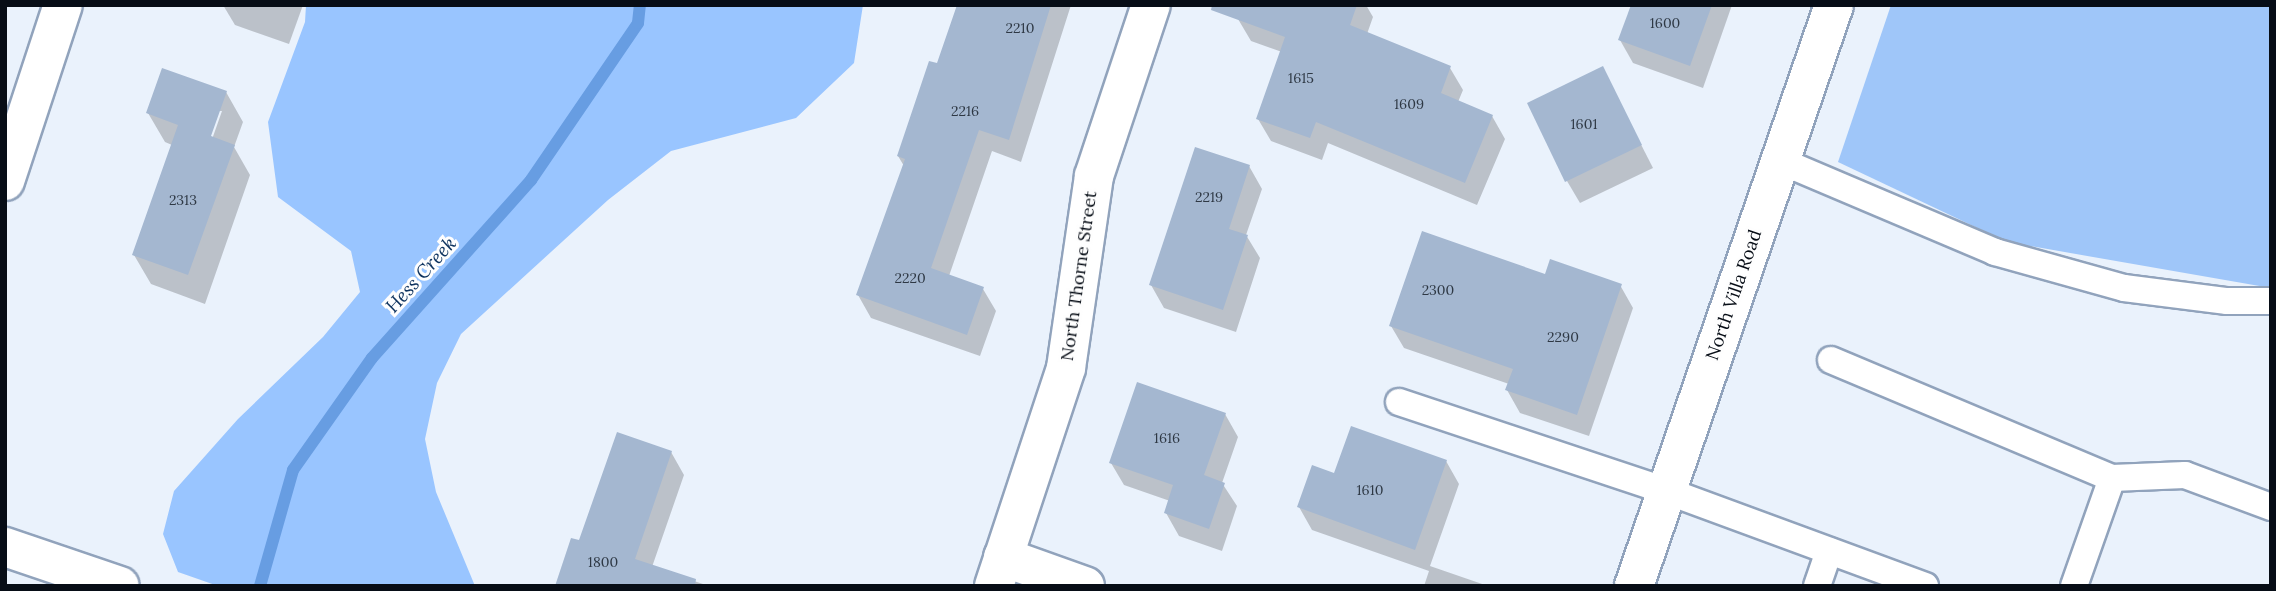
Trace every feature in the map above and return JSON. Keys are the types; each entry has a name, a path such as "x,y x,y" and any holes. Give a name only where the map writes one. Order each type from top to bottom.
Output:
{"street":[{"path":"5,181 63,5"},
{"name":"North Thorne Street","path":"998,572 1066,368 1094,176 1152,5"},
{"name":"North Villa Road","path":"1634,586 1834,5"},
{"path":"5,547 120,586"},
{"path":"998,572 1085,586"}],"lane":[{"path":"1780,160 2008,256 2124,288 2271,301"},
{"path":"1831,360 2112,478 2185,475 2271,507"},
{"path":"1399,402 1667,491 1925,586"},
{"path":"2074,586 2112,478"},
{"path":"1817,586 1829,551"}],"shaded area":[{"path":"306,5 863,5 854,63 796,118 671,151 608,200 461,334 437,383 425,439 436,492 475,586 218,586 178,572 163,534 174,491 238,419 323,337 360,292 351,251 278,197 268,122 305,22"},
{"path":"1891,5 2271,5 2271,288 2007,242 1838,162"}],"building":[{"path":"957,5 1051,5 1009,140 979,130 931,268 984,287 967,335 856,295 905,159 897,156 929,61 937,63"},
{"path":"1212,5 1357,5 1350,25 1451,66 1441,93 1493,115 1465,183 1316,122 1310,138 1256,119 1285,37 1211,10"},
{"path":"1631,5 1712,5 1690,66 1618,40"},
{"path":"1603,66 1642,145 1565,182 1527,103"},
{"path":"162,68 227,91 211,136 235,145 188,275 132,255 178,125 146,113"},
{"path":"1195,147 1250,165 1229,229 1248,235 1223,310 1149,285"},
{"path":"1422,231 1545,274 1550,259 1622,284 1577,415 1505,390 1513,369 1389,326"},
{"path":"1137,382 1226,413 1204,475 1225,483 1209,529 1164,513 1173,485 1109,463"},
{"path":"1351,426 1447,460 1415,550 1297,507 1312,465 1334,473"},
{"path":"617,432 672,451 635,559 696,579 695,586 555,586 571,538 579,540"}],"waterway":[{"name":"Hess Creek","path":"260,586 293,470 372,358 531,180 638,23 640,5"}]}
